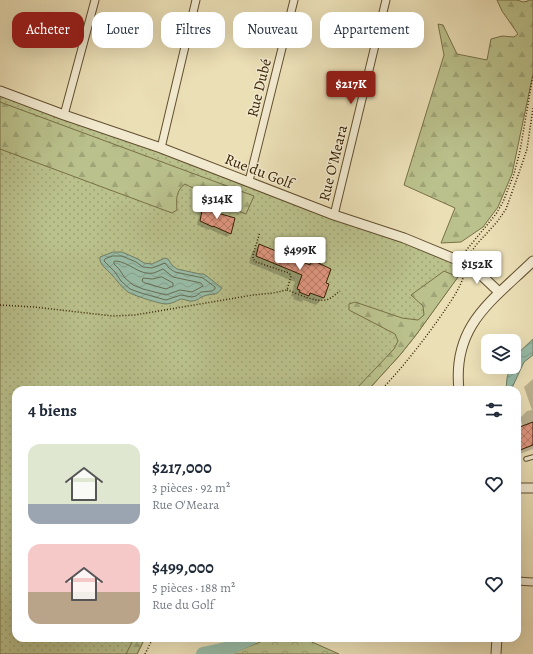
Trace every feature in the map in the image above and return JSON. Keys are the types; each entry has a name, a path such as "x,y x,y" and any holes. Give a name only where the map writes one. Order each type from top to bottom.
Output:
{"street":[{"path":"64,115 95,0"},
{"path":"161,148 196,0"},
{"name":"Rue Dubé","path":"249,181 294,0"},
{"name":"Rue O'Meara","path":"334,215 386,0"},
{"name":"Rue du Golf","path":"0,91 64,115 161,148 334,215 404,238 462,262 479,273 499,292"},
{"path":"459,386 459,361 463,344 474,321 499,292 533,261"},
{"path":"521,488 533,488"},
{"path":"521,581 533,582"},
{"path":"496,654 497,642"}],"lane":[{"path":"526,459 533,457"}],"path":[{"path":"385,386 402,368 421,344 451,301 463,278 462,262 504,202 520,151 533,75"},
{"path":"462,262 506,209 527,149 533,108"},
{"path":"260,232 253,259 256,262 289,273 291,276 288,290"},
{"path":"0,305 120,316 135,315 253,294 273,293 288,290 314,300 322,301 329,299 340,291"},
{"path":"145,654 151,642"}],"green space":[{"path":"497,0 517,0 523,2 533,0 533,74 512,174 498,207 483,227 461,242 441,243 455,208 404,185 444,55 438,24 443,25 457,54 487,60 491,39 502,36 514,37 518,34 502,11"},
{"path":"0,91 467,264 416,335 372,386 12,386 12,642 143,642 137,654 0,654"},
{"path":"0,102 254,196 246,214 203,198 197,190 185,184 178,192 177,210 172,213 0,149"},
{"path":"444,271 458,277 400,355 372,386 359,386 394,349 398,341 395,334 349,310 349,304 355,302 402,318 418,320 424,315 423,306 411,295"},
{"path":"132,642 143,642 137,654 126,654"},
{"path":"260,642 312,642 339,654 230,654"}],"water":[{"path":"113,252 122,252 144,263 152,264 165,258 168,259 177,269 204,274 222,288 216,294 204,296 194,301 181,299 172,303 158,303 128,292 123,288 100,260 100,257"},
{"path":"533,339 533,355 524,362 521,368 521,350"},
{"path":"508,374 518,374 513,386 506,386"}],"building":[{"path":"203,205 221,214 235,218 231,234 200,221"},
{"path":"259,244 310,265 312,260 331,269 326,283 329,284 324,298 310,293 309,296 299,292 300,290 297,289 302,275 256,256"},
{"path":"533,422 533,445 521,450 521,426"}],"waterway":[{"path":"203,654 230,648 243,642"}]}
